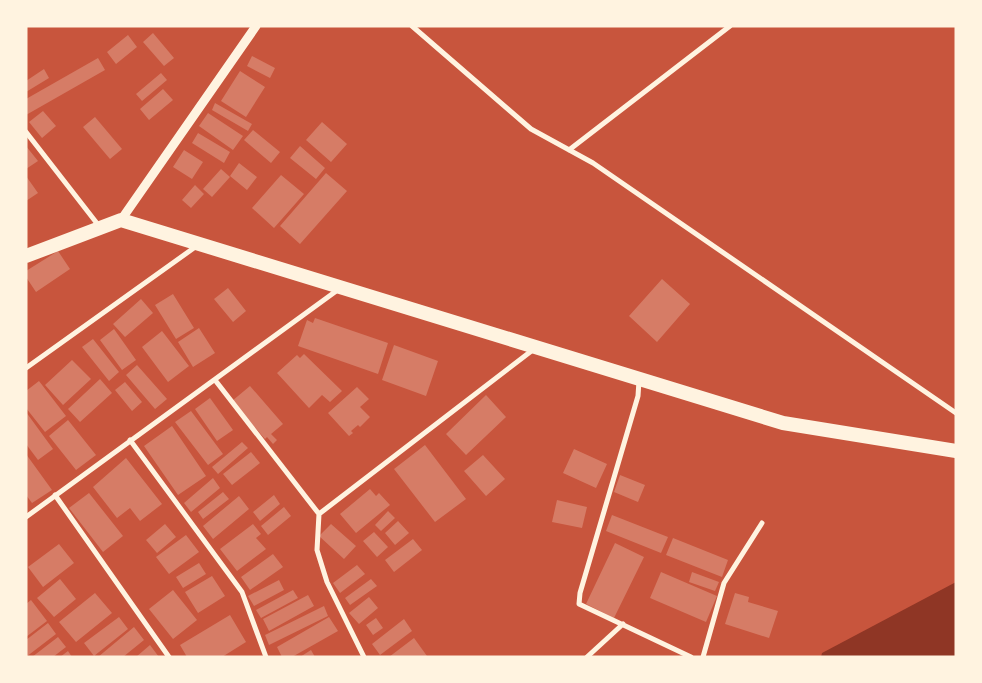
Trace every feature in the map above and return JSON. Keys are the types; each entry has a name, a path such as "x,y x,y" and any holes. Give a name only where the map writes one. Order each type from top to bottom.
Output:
{"highway":[{"path":"26,256 121,220 783,423 956,451"}],"street":[{"path":"121,220 256,26"},
{"path":"412,26 531,129 593,163 956,413"},
{"path":"569,150 730,26"},
{"path":"26,132 101,228"},
{"path":"26,368 199,245"},
{"path":"26,517 340,288"},
{"path":"319,514 536,348"},
{"path":"640,379 638,396 580,593 579,604 691,657"},
{"path":"214,380 319,514 317,550 327,582 364,657"},
{"path":"130,440 242,592 266,657"},
{"path":"55,495 169,657"},
{"path":"703,657 724,583 762,523"},
{"path":"587,657 623,624"}],"shaded area":[{"path":"956,582 956,657 821,657 822,653"}],"building":[{"path":"153,33 174,58 164,66 143,42"},
{"path":"128,35 137,47 116,64 107,52"},
{"path":"252,56 275,68 270,78 247,66"},
{"path":"98,58 105,70 26,115 26,99"},
{"path":"44,69 49,78 26,92 26,81"},
{"path":"240,71 265,87 246,117 221,101"},
{"path":"161,73 167,80 142,101 136,94"},
{"path":"163,89 173,100 149,120 140,109"},
{"path":"215,103 252,124 248,131 212,110"},
{"path":"43,111 56,126 42,138 29,122"},
{"path":"208,113 243,136 233,150 199,126"},
{"path":"95,117 122,149 110,159 83,127"},
{"path":"322,122 347,144 331,162 306,140"},
{"path":"253,130 280,152 271,163 244,140"},
{"path":"198,133 230,152 224,163 192,143"},
{"path":"26,146 38,161 26,169"},
{"path":"300,146 325,168 316,179 290,158"},
{"path":"184,150 203,162 192,179 173,167"},
{"path":"239,163 257,177 247,190 230,176"},
{"path":"221,169 230,177 212,197 203,189"},
{"path":"326,173 347,191 300,244 280,226"},
{"path":"281,175 304,194 274,228 252,208"},
{"path":"26,176 38,193 26,201"},
{"path":"195,185 204,194 191,208 182,200"},
{"path":"58,251 70,269 36,292 26,277 26,271"},
{"path":"662,279 690,304 657,342 629,316"},
{"path":"228,288 246,311 233,322 214,299"},
{"path":"173,294 194,328 176,339 155,305"},
{"path":"141,299 153,313 125,337 113,324"},
{"path":"315,318 388,343 378,374 298,346 307,320 313,323"},
{"path":"199,328 215,353 193,367 178,342"},
{"path":"114,329 136,360 122,370 100,340"},
{"path":"162,331 189,366 168,382 142,347"},
{"path":"93,339 119,372 109,381 82,347"},
{"path":"394,345 438,361 426,396 382,380"},
{"path":"304,354 342,391 330,402 322,395 309,408 277,373 297,355 300,358"},
{"path":"72,360 91,379 63,405 45,385"},
{"path":"137,365 167,399 155,409 126,375"},
{"path":"100,379 112,393 80,422 68,409"},
{"path":"39,381 66,416 45,432 26,408 26,391"},
{"path":"125,382 142,402 132,411 115,390"},
{"path":"250,386 283,424 271,434 277,440 273,444 267,437 265,439 232,401"},
{"path":"357,387 369,399 360,407 370,417 360,427 358,425 351,431 353,433 349,436 328,413"},
{"path":"486,395 506,417 466,455 446,434"},
{"path":"210,398 233,430 217,441 195,409"},
{"path":"191,411 223,454 208,465 175,422"},
{"path":"26,412 53,449 38,460 26,444"},
{"path":"68,420 96,455 76,470 49,436"},
{"path":"172,426 206,476 178,495 144,446"},
{"path":"242,442 248,448 218,474 212,467"},
{"path":"425,445 466,499 435,522 394,469"},
{"path":"574,449 607,464 596,488 563,473"},
{"path":"251,452 260,463 232,485 223,474"},
{"path":"26,454 52,490 32,503 26,495"},
{"path":"483,455 505,479 486,496 464,471"},
{"path":"126,458 162,504 140,521 130,508 117,518 93,487"},
{"path":"620,475 645,485 638,502 614,492"},
{"path":"213,478 220,488 191,512 184,503"},
{"path":"370,489 376,496 379,493 390,505 356,533 340,514"},
{"path":"223,492 229,499 203,519 198,512"},
{"path":"89,493 123,536 103,552 69,508"},
{"path":"274,495 280,504 260,521 253,512"},
{"path":"239,496 249,509 213,539 203,526"},
{"path":"557,500 587,507 582,528 552,522"},
{"path":"284,507 291,516 268,535 261,526"},
{"path":"388,511 395,518 381,531 375,525"},
{"path":"612,515 668,537 661,553 606,531"},
{"path":"398,521 409,533 395,545 385,533"},
{"path":"165,524 176,537 157,553 146,540"},
{"path":"253,524 261,534 256,538 266,549 237,571 220,549"},
{"path":"331,524 356,546 344,559 319,536"},
{"path":"374,532 388,547 377,557 363,541"},
{"path":"186,535 199,552 169,574 156,557"},
{"path":"673,538 728,560 722,577 666,555"},
{"path":"413,539 422,550 394,572 385,560"},
{"path":"615,543 644,557 614,618 586,604"},
{"path":"59,544 74,563 43,587 28,567"},
{"path":"273,554 283,567 250,590 241,577"},
{"path":"199,563 206,574 183,588 176,577"},
{"path":"357,565 365,574 340,593 333,583"},
{"path":"661,572 717,596 706,622 650,598"},
{"path":"692,572 719,582 715,591 689,582"},
{"path":"212,576 225,596 198,613 185,592"},
{"path":"60,579 76,599 54,617 37,598"},
{"path":"371,579 377,586 350,605 345,598"},
{"path":"279,580 284,590 254,606 248,596"},
{"path":"173,590 197,620 173,639 149,609"},
{"path":"293,590 298,598 261,618 256,610"},
{"path":"95,593 112,613 76,642 59,622"},
{"path":"735,593 749,597 748,602 778,611 769,638 725,624"},
{"path":"308,595 314,606 269,631 263,619"},
{"path":"369,597 378,608 359,624 349,613"},
{"path":"31,600 47,621 26,637 26,604"},
{"path":"324,606 328,616 269,645 265,635"},
{"path":"230,615 246,642 222,657 187,657 180,645"},
{"path":"119,617 128,629 94,656 84,643"},
{"path":"329,617 338,631 292,657 282,657 277,647"},
{"path":"376,618 383,628 373,635 366,625"},
{"path":"404,619 412,631 380,655 372,644"},
{"path":"48,623 56,634 26,657 26,640"},
{"path":"134,627 144,640 123,657 98,657"},
{"path":"58,637 66,647 53,657 32,657"},
{"path":"414,638 427,656 389,657"},
{"path":"150,645 159,657 136,657"},
{"path":"311,650 315,657 300,657"},
{"path":"68,651 72,657 60,657"}]}
